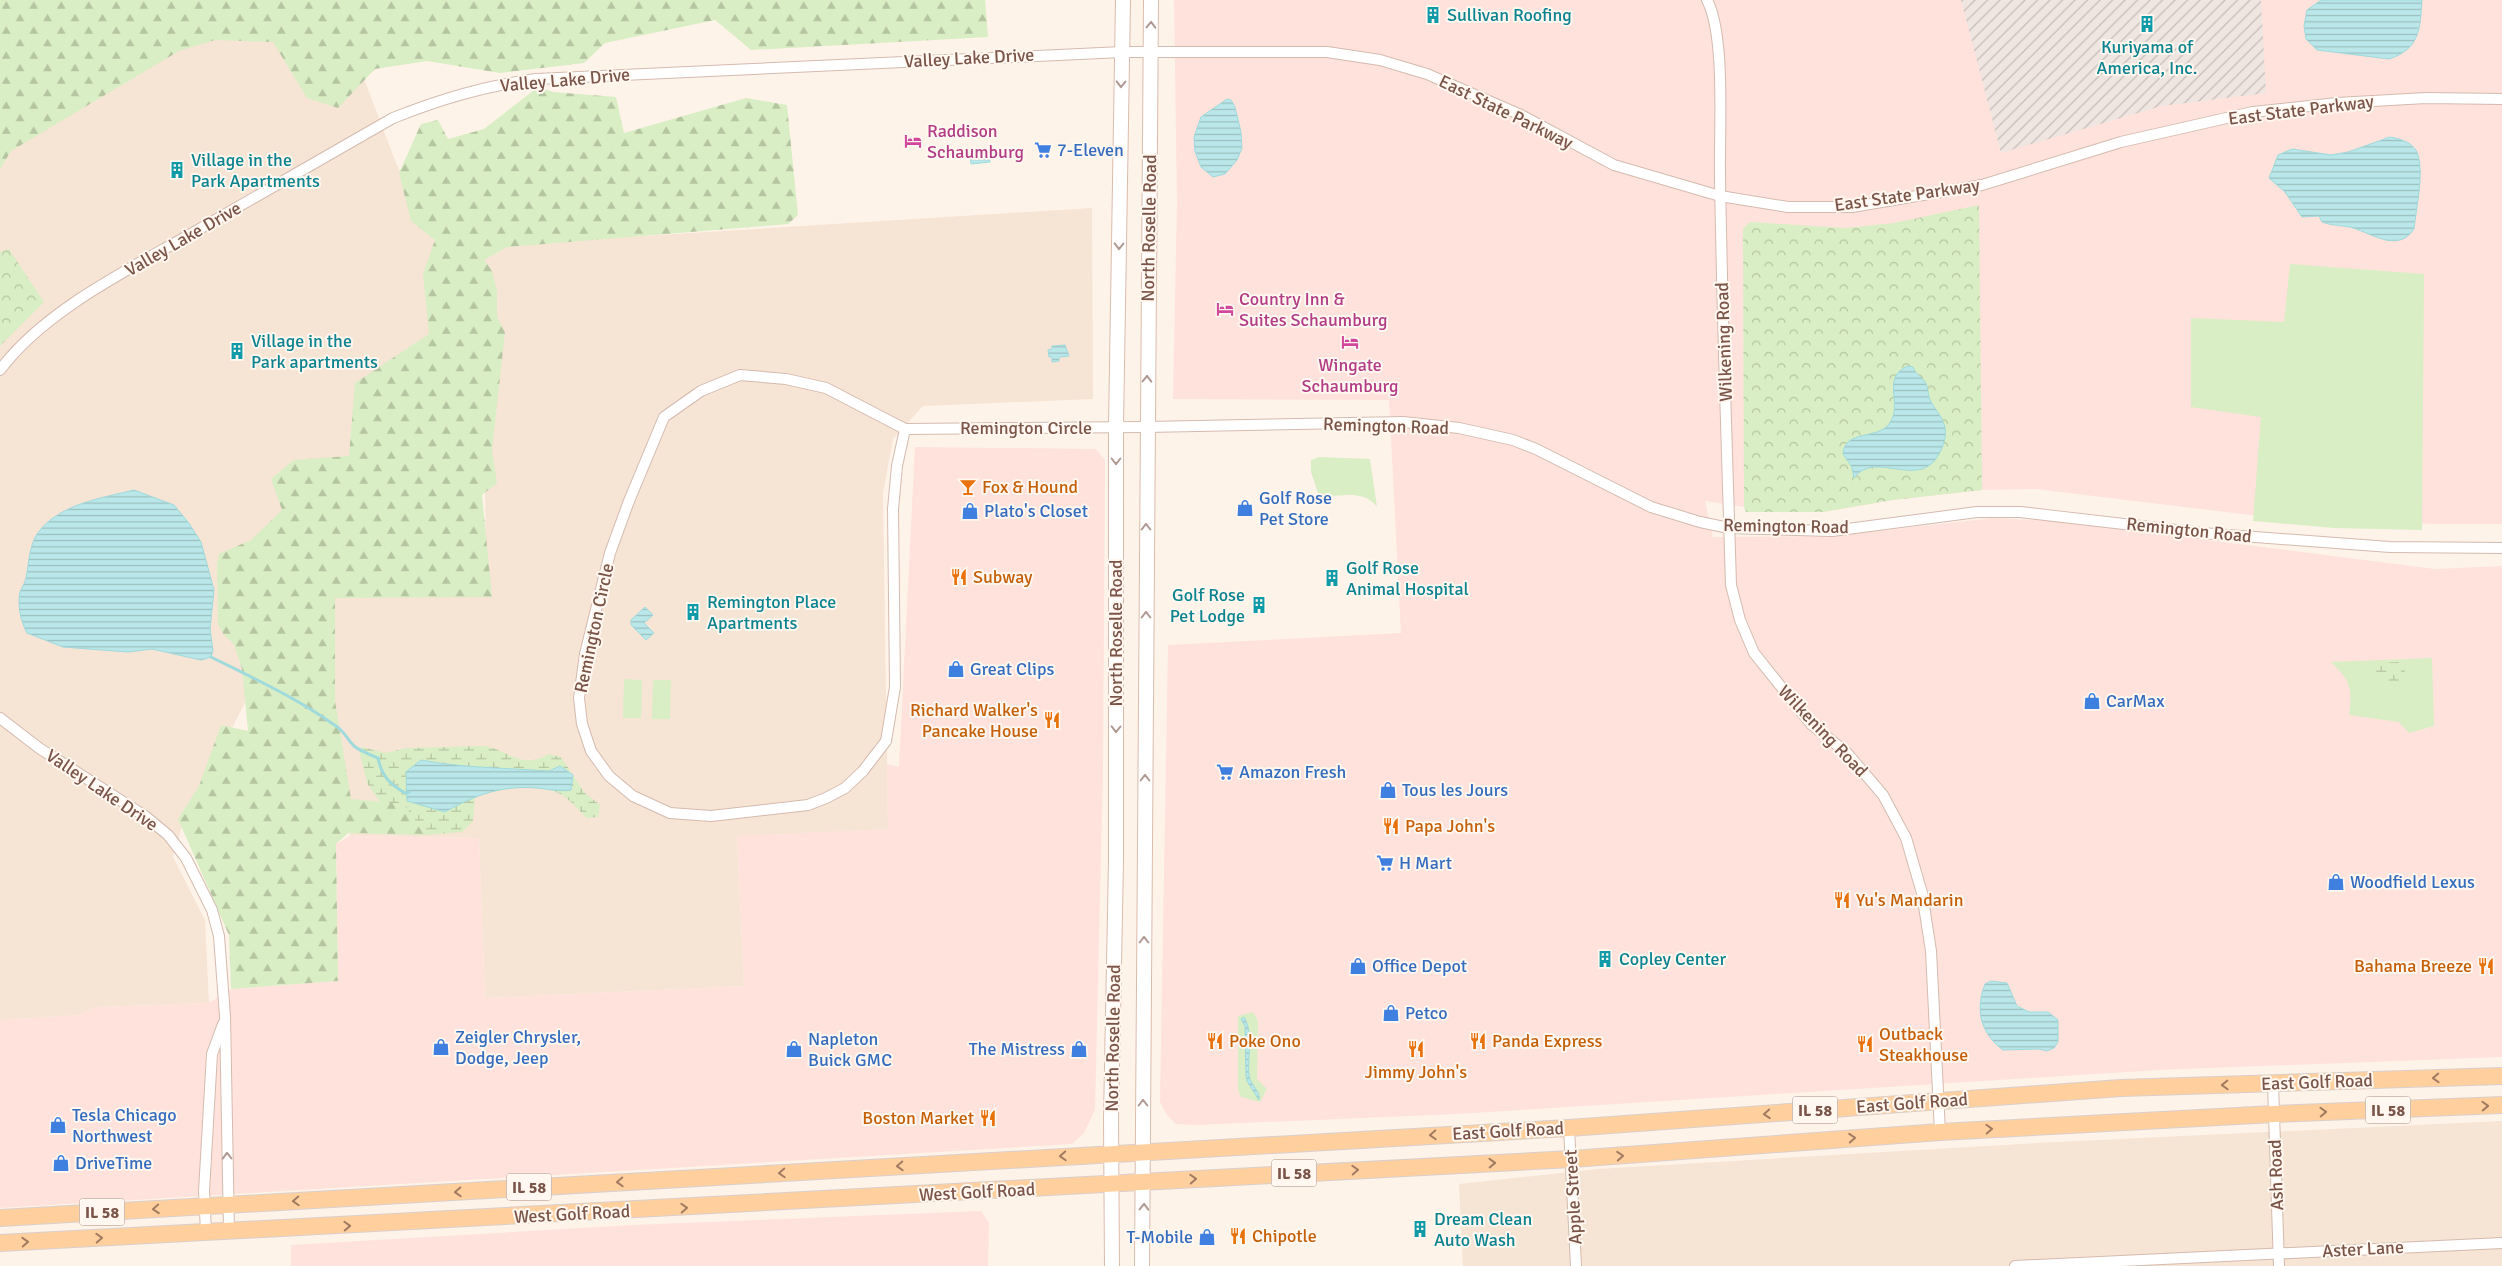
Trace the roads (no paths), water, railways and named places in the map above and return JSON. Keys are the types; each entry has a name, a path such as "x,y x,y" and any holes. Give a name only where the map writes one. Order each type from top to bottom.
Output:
{"main road":[{"name":"North Roselle Road","path":"1112,1266 1111,1153 1116,852 1116,427 1123,0"},
{"name":"North Roselle Road","path":"1142,1266 1151,0"},
{"name":"East Golf Road","path":"1144,1152 1569,1128 2121,1088 2502,1076"},
{"name":"East Golf Road","path":"1144,1182 1572,1159 1940,1132 2274,1114 2502,1106"},
{"name":"West Golf Road","path":"0,1218 1144,1152"},
{"name":"West Golf Road","path":"0,1244 1144,1182"}],"street":[{"name":"Wilkening Road","path":"1707,0 1714,23 1718,54 1731,585 1740,620 1754,653 1811,724 1847,753 1883,795 1906,838 1922,893 1931,950 1940,1132"},
{"name":"Valley Lake Drive","path":"0,370 20,345 48,322 125,271 393,118 439,99 494,85 536,79 1150,51"},
{"name":"East State Parkway","path":"1150,51 1327,52 1380,60 1427,74 1477,94 1521,115 1614,165 1720,196 1788,207 1852,207 1982,185 2121,142 2253,112 2337,103 2416,98 2502,99"},
{"name":"Remington Circle","path":"905,428 897,466 892,509 894,687 886,741 863,771 845,788 808,805 711,816 670,813 633,796 609,776 592,751 582,724 578,698 586,654 610,553 629,501 664,417 702,391 740,375 786,379 826,388 905,428 1147,427"},
{"name":"Remington Road","path":"1147,427 1403,422 1459,428 1513,440 1536,449 1651,506 1700,522 1729,528 1832,531 1977,512 2020,512 2202,533 2390,547 2502,548"},
{"name":"Valley Lake Drive","path":"0,718 39,748 145,816 168,835 186,858 212,910 219,936 225,1016 229,1231"},
{"name":"Valley Lake Drive","path":"206,1232 205,1206 212,1054 225,1016"},
{"name":"Ash Road","path":"2273,1083 2279,1266"},
{"name":"Apple Street","path":"1569,1128 1576,1266"},
{"name":"Aster Lane","path":"2015,1266 2502,1243"}],"water":[{"path":"2321,0 2422,0 2419,29 2413,44 2407,50 2389,59 2317,50 2306,39 2304,26 2307,10"},
{"path":"1227,99 1231,100 1235,107 1241,132 1242,148 1237,160 1225,174 1213,177 1201,167 1195,151 1194,137 1201,117"},
{"path":"2390,137 2403,140 2414,147 2420,163 2420,181 2414,229 2401,240 2385,240 2353,228 2322,222 2319,216 2302,217 2285,192 2269,178 2278,155 2292,149 2331,155 2348,152"},
{"path":"989,154 990,162 971,164 970,156"},
{"path":"1065,345 1069,356 1059,357 1059,361 1052,362 1052,357 1049,357 1048,350 1052,349 1052,346"},
{"path":"1908,366 1913,367 1927,386 1930,400 1944,424 1944,444 1933,463 1922,469 1874,467 1863,470 1854,478 1852,467 1843,454 1845,446 1855,438 1877,432 1889,424 1893,417 1895,377"},
{"path":"134,490 174,505 201,542 214,590 210,629 213,651 211,657 201,660 152,649 128,652 63,647 27,633 25,629 21,619 19,597 26,578 32,544 37,534 46,524 68,509"},
{"path":"645,607 653,615 644,623 654,633 646,640 631,625 631,620"},
{"path":"421,760 469,766 549,771 560,766 573,775 571,790 558,791 524,787 500,790 478,796 445,812 407,801 406,772"},
{"path":"1991,981 2007,983 2017,1006 2029,1012 2048,1012 2058,1020 2058,1042 2054,1048 2047,1051 2039,1049 2003,1050 1995,1043 1985,1028 1980,1011 1980,1002 1985,984"},
{"path":"1244,1017 1249,1030 1249,1075 1259,1100 1247,1081 1246,1076 1245,1026 1241,1019"}],"waterway":[{"path":"211,657 289,696 319,714 343,732 354,746 378,758 384,775 391,783 405,793 409,792"}],"place":[{"name":"Sullivan Roofing","path":"1433,15"},
{"name":"Kuriyama of America, Inc.","path":"2147,24"},
{"name":"Raddison Schaumburg","path":"913,141"},
{"name":"7-Eleven","path":"1043,150"},
{"name":"Village in the Park Apartments","path":"177,170"},
{"name":"Country Inn & Suites Schaumburg","path":"1225,309"},
{"name":"Wingate Schaumburg","path":"1350,342"},
{"name":"Village in the Park apartments","path":"237,351"},
{"name":"Fox & Hound","path":"968,487"},
{"name":"Golf Rose Pet Store","path":"1245,508"},
{"name":"Plato's Closet","path":"970,511"},
{"name":"Subway","path":"959,577"},
{"name":"Golf Rose Animal Hospital","path":"1332,578"},
{"name":"Golf Rose Pet Lodge","path":"1259,605"},
{"name":"Remington Place Apartments","path":"693,612"},
{"name":"Great Clips","path":"956,669"},
{"name":"CarMax","path":"2092,701"},
{"name":"Richard Walker's Pancake House","path":"1052,720"},
{"name":"Amazon Fresh","path":"1225,772"},
{"name":"Tous les Jours","path":"1388,790"},
{"name":"Papa John's","path":"1391,826"},
{"name":"H Mart","path":"1385,863"},
{"name":"Woodfield Lexus","path":"2336,882"},
{"name":"Yu's Mandarin","path":"1842,900"},
{"name":"Copley Center","path":"1605,959"},
{"name":"Office Depot","path":"1358,966"},
{"name":"Bahama Breeze","path":"2486,966"},
{"name":"Petco","path":"1391,1013"},
{"name":"Poke Ono","path":"1215,1041"},
{"name":"Panda Express","path":"1478,1041"},
{"name":"Outback Steakhouse","path":"1865,1044"},
{"name":"Zeigler Chrysler, Dodge, Jeep","path":"441,1047"},
{"name":"Napleton Buick GMC","path":"794,1049"},
{"name":"The Mistress","path":"1079,1049"},
{"name":"Jimmy John's","path":"1416,1049"},
{"name":"Boston Market","path":"988,1118"},
{"name":"Tesla Chicago Northwest","path":"58,1125"},
{"name":"DriveTime","path":"61,1163"},
{"name":"Dream Clean Auto Wash","path":"1420,1229"},
{"name":"Chipotle","path":"1238,1236"},
{"name":"T-Mobile","path":"1207,1237"}]}
